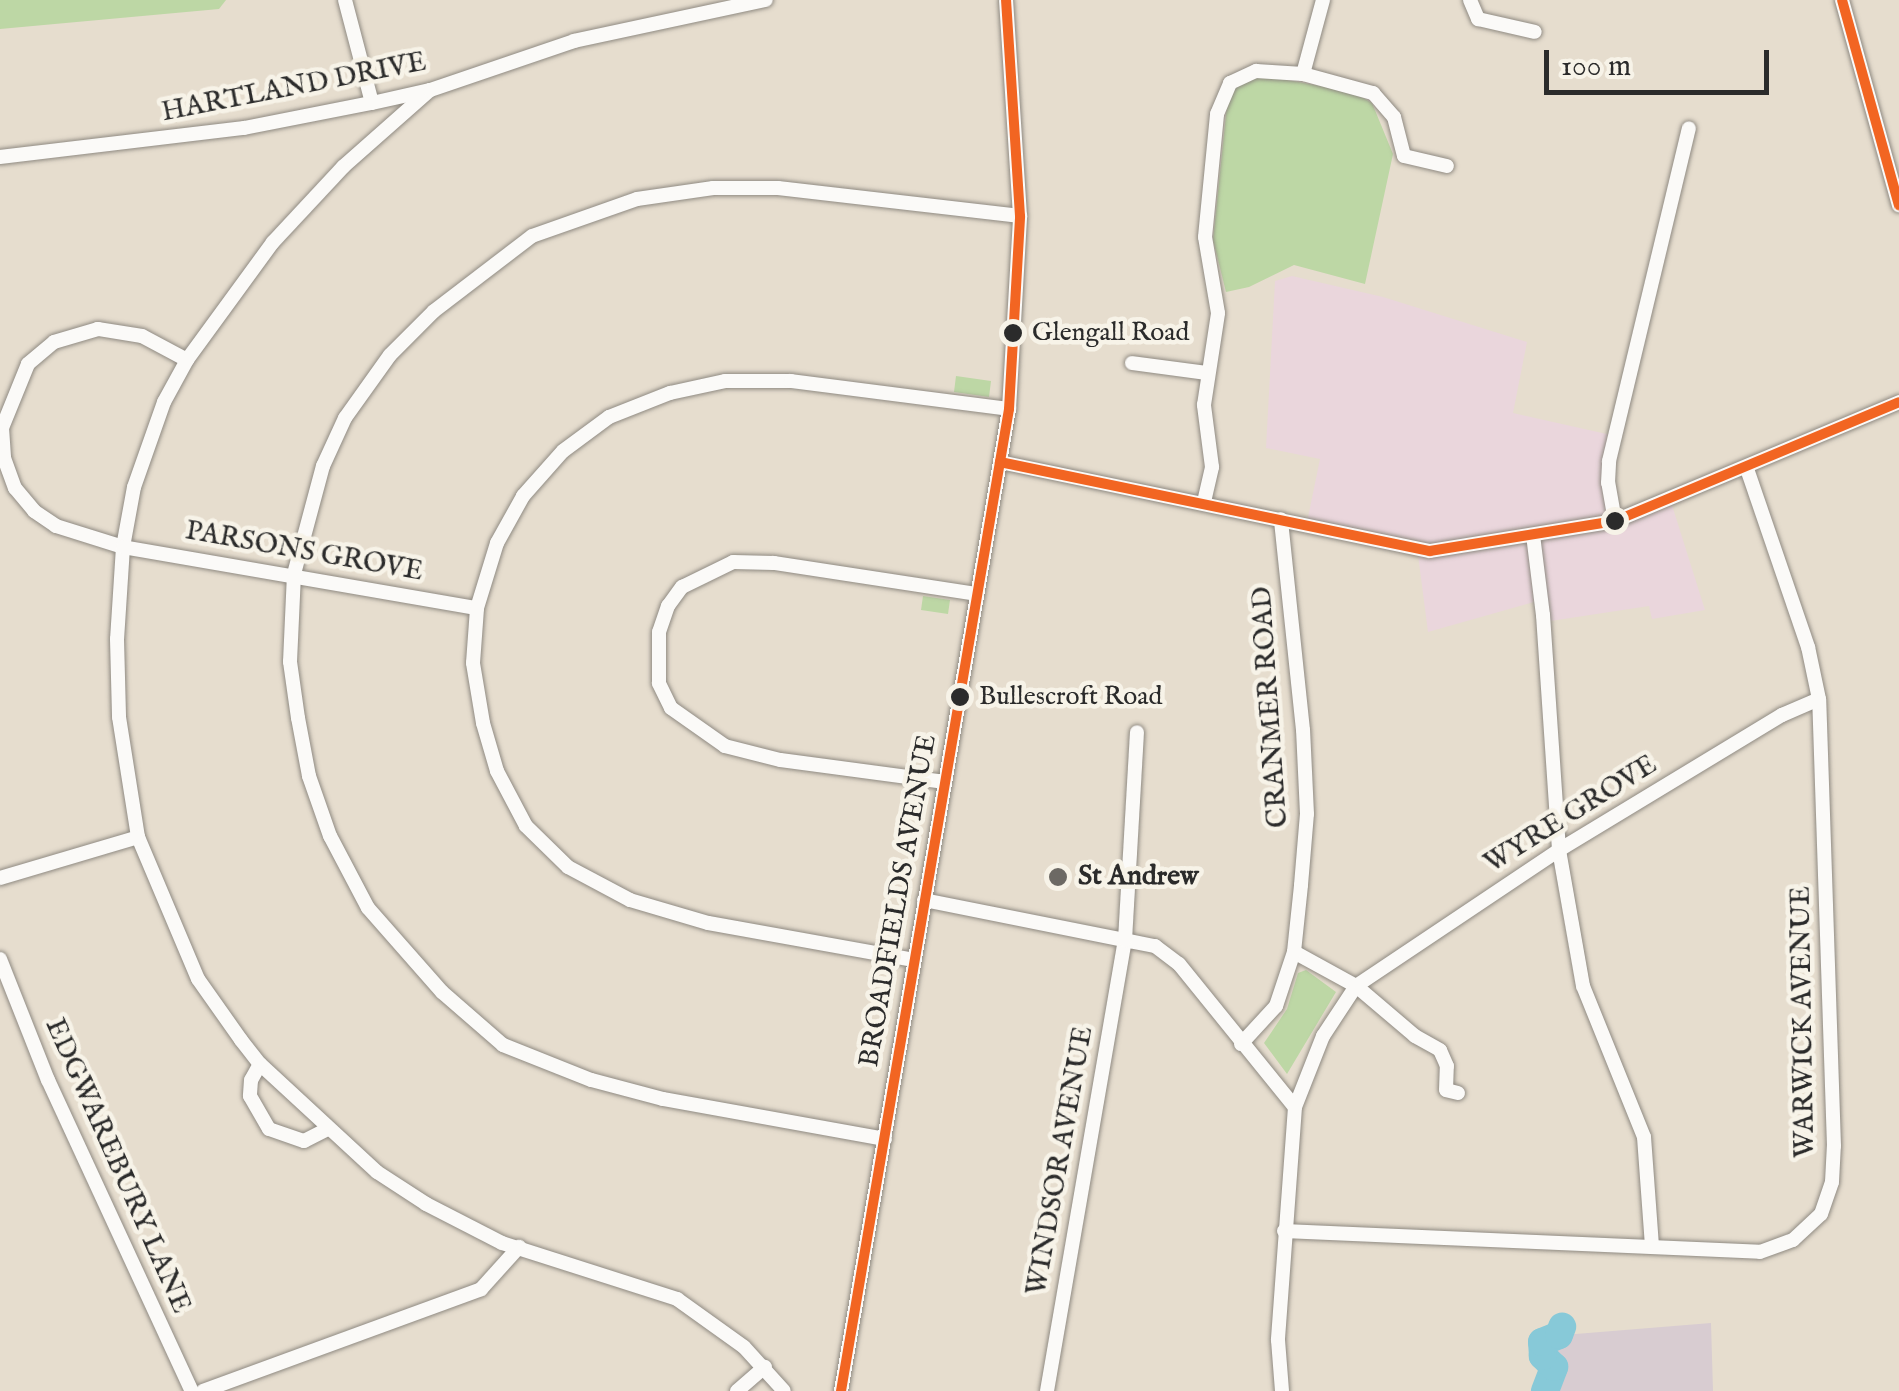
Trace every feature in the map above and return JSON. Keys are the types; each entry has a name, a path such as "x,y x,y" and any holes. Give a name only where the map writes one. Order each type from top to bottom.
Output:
{"street":[{"path":"345,0 372,103"},
{"name":"HARTLAND DRIVE","path":"0,156 244,128 372,103 430,90 574,41 766,0"},
{"name":"BROADFIELDS AVENUE","path":"841,1391 1009,408 1020,216 1006,0"},
{"path":"1304,74 1323,0"},
{"path":"1470,0 1478,19 1535,32"},
{"path":"1842,0 1899,205"},
{"path":"1204,502 1212,467 1204,405 1218,313 1205,237 1217,114 1230,83 1256,70 1304,74 1373,93 1394,117 1404,156 1446,166"},
{"path":"430,90 343,167 273,242 187,360 164,402 134,487 123,548 117,639 119,717 138,837 198,978 260,1064 378,1172 426,1204 520,1247 677,1299 718,1326 765,1368 784,1391"},
{"path":"1615,521 1609,461 1690,128"},
{"path":"884,1139 664,1099 591,1080 504,1044 442,992 368,908 330,836 310,776 290,662 294,574 323,466 345,418 390,355 434,311 532,236 637,200 713,188 778,188 1020,216"},
{"name":"PARSONS GROVE","path":"187,360 142,336 98,329 54,342 28,364 2,428 4,458 16,488 34,511 56,526 123,548 477,608"},
{"path":"1132,363 1207,373"},
{"path":"914,960 708,923 630,900 568,867 526,826 497,771 483,723 473,663 477,608 496,543 523,496 562,450 609,417 670,392 725,381 791,382 1009,408"},
{"path":"1000,462 1430,550 1615,521 1748,469 1899,402"},
{"name":"WARWICK AVENUE","path":"1284,1231 1760,1252 1794,1240 1820,1214 1832,1182 1820,699 1812,660 1748,469"},
{"name":"CRANMER ROAD","path":"1241,1044 1276,1006 1294,952 1306,798 1281,519"},
{"path":"1533,535 1559,850 1583,986 1644,1137 1652,1247"},
{"path":"944,782 780,760 725,746 671,708 659,683 659,632 668,606 682,587 733,562 774,563 976,594"},
{"name":"WYRE GROVE","path":"1356,986 1559,850 1782,714 1820,699"},
{"name":"WINDSOR AVENUE","path":"1047,1391 1125,940 1137,732"},
{"path":"0,878 138,837"},
{"path":"924,900 1155,946 1179,964 1294,1107"},
{"path":"1294,952 1356,986 1415,1036 1440,1050 1447,1066 1446,1090 1458,1093"},
{"name":"EDGWAREBURY LANE","path":"0,959 6,997 192,1391"},
{"path":"1282,1391 1278,1340 1294,1107 1323,1036 1356,986"},
{"path":"260,1064 251,1080 250,1096 269,1129 304,1141 328,1129"},
{"path":"203,1391 481,1289 520,1247"},
{"path":"737,1391 765,1368"}],"shaded area":[{"path":"1292,276 1383,297 1527,342 1513,413 1620,437 1613,465 1615,520 1671,502 1705,610 1652,619 1649,606 1544,622 1541,600 1428,632 1418,555 1324,530 1305,532 1320,459 1266,448 1275,281"},
{"path":"1711,1323 1713,1391 1555,1391 1551,1336"}],"green space":[{"path":"0,0 226,0 219,9 0,29"},
{"path":"1271,77 1353,92 1372,103 1393,154 1365,284 1294,265 1249,287 1226,292 1213,240 1228,95 1246,79"},
{"path":"956,376 991,381 989,397 954,392"},
{"path":"923,596 950,600 948,614 921,610"},
{"path":"1306,970 1336,992 1287,1074 1264,1043 1287,1009 1298,973"}],"waterway":[{"path":"1545,1391 1554,1367 1543,1356 1542,1342 1559,1335 1562,1327"}],"transit line":[{"path":"841,1391 1009,409 1020,216 1006,0"},
{"path":"1842,0 1899,205"},
{"path":"1000,462 1430,551 1615,521 1899,402"}],"place":[{"name":"Glengall Road","path":"1013,333"},
{"name":"Bullescroft Road","path":"960,697"},
{"name":"St Andrew","path":"1058,877"}]}
